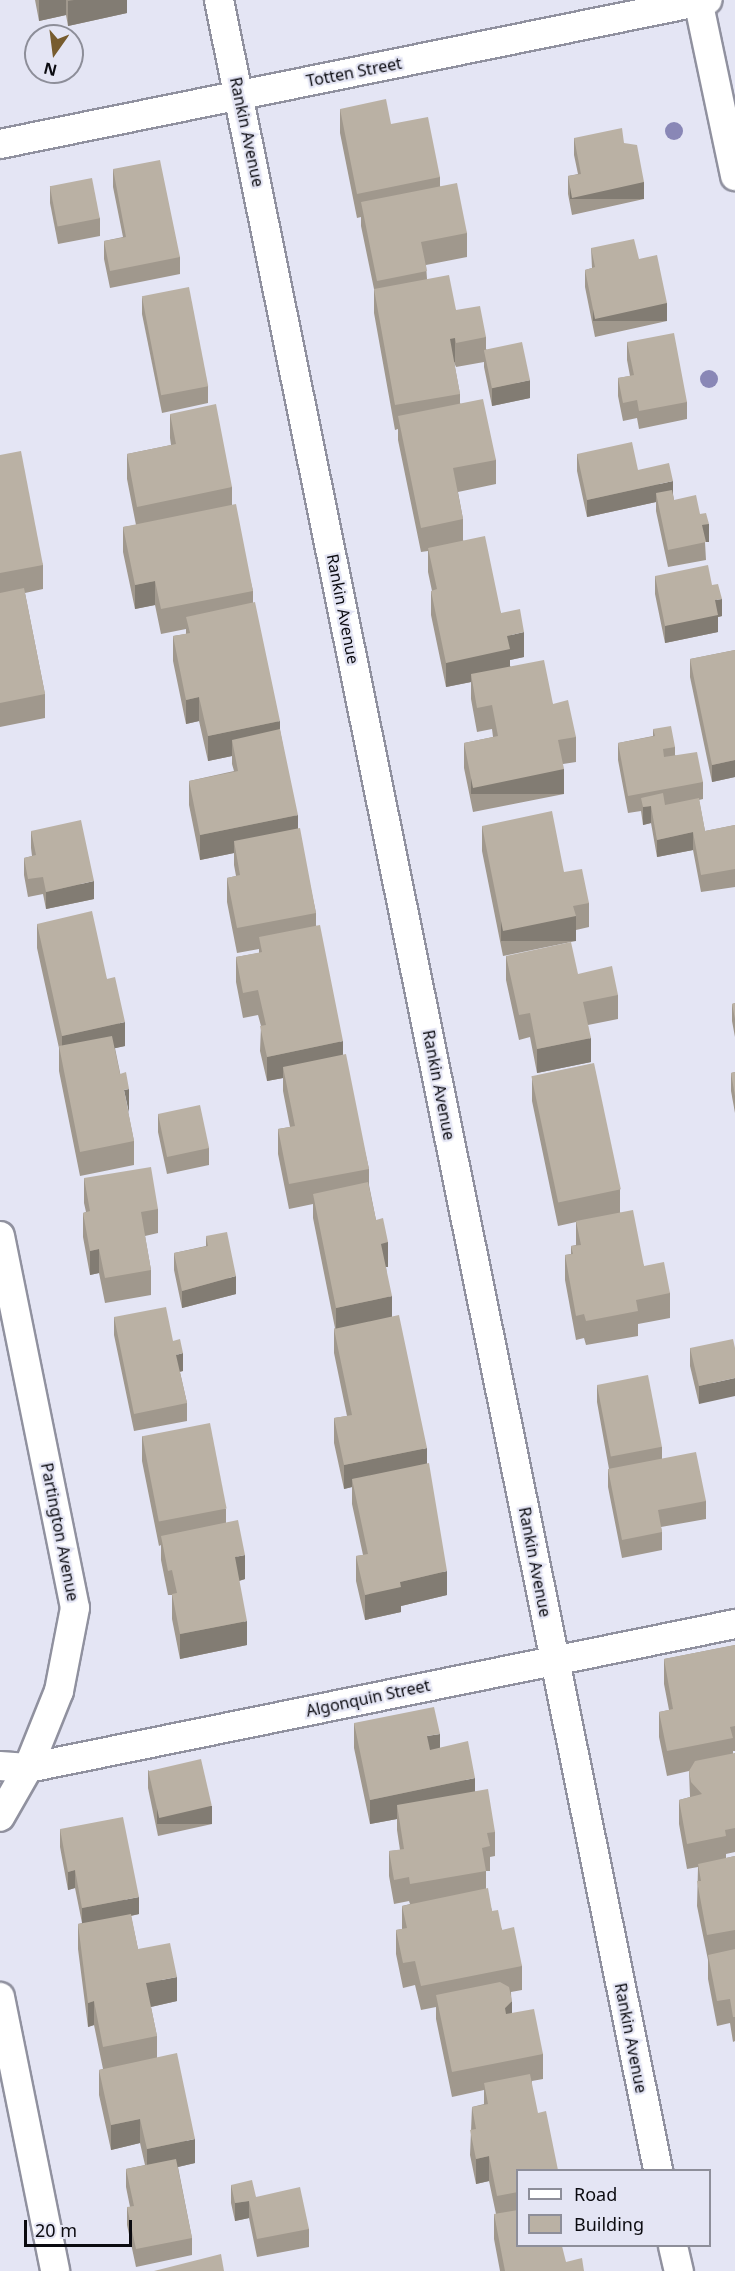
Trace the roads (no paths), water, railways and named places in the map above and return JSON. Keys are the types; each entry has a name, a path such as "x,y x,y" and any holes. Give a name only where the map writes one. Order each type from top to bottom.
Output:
{"street":[{"name":"Rankin Avenue","path":"219,0 658,2169"},
{"name":"Totten Street","path":"0,144 702,1"},
{"path":"702,1 735,176"},
{"name":"Partington Avenue","path":"0,1236 75,1608 59,1691 28,1768 0,1817"},
{"name":"Algonquin Street","path":"0,1766 28,1768 735,1624"},
{"path":"0,1996 55,2271"},
{"path":"674,2247 679,2271"}]}
